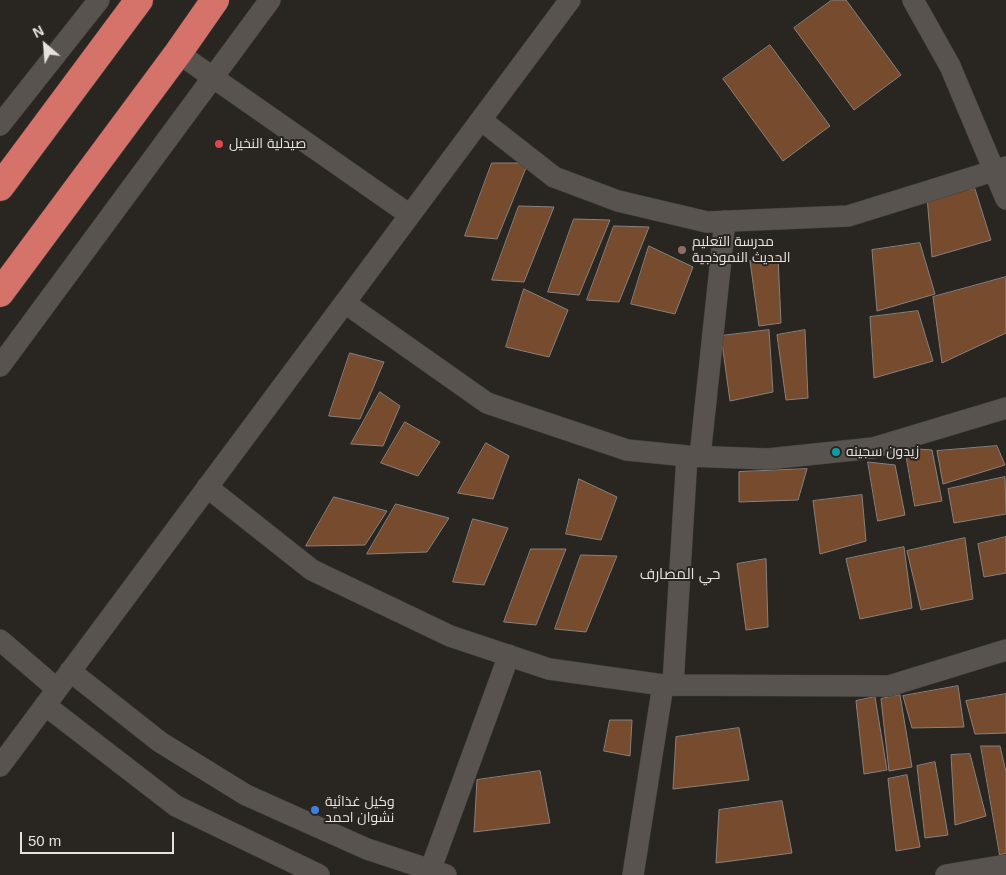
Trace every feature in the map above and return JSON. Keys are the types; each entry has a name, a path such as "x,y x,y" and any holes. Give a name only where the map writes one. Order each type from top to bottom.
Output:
{"highway":[{"path":"0,187 138,0"},
{"path":"0,293 178,53 215,0"}],"street":[{"path":"0,125 99,0"},
{"path":"0,366 270,0"},
{"path":"0,766 570,0"},
{"path":"913,0 950,66 1001,169 1006,199"},
{"path":"178,53 410,215"},
{"path":"481,120 554,177 618,201 707,222 848,216 1001,169"},
{"path":"633,875 668,684 693,456 726,221"},
{"path":"344,303 487,403 627,450 693,456 768,459 873,448 1006,408"},
{"path":"208,487 312,570 450,636 549,669 668,684 889,686 1006,650"},
{"path":"0,640 51,697 176,806 319,875"},
{"path":"70,671 160,742 246,795 367,849 438,873 509,656"},
{"path":"946,875 1006,865"}],"building":[{"path":"832,0 846,0 901,75 854,110 794,28"},
{"path":"770,45 830,126 783,161 723,79"},
{"path":"492,163 528,163 497,239 465,236"},
{"path":"975,189 991,240 932,257 927,196"},
{"path":"519,206 554,207 524,282 492,280"},
{"path":"574,219 610,220 579,295 548,292"},
{"path":"614,226 649,227 619,302 587,300"},
{"path":"920,243 935,294 877,311 872,250"},
{"path":"649,246 693,267 675,314 631,304"},
{"path":"778,256 781,323 759,326 750,261"},
{"path":"1006,277 1006,333 942,363 933,297"},
{"path":"524,289 568,310 549,357 506,347"},
{"path":"918,311 933,361 874,378 870,317"},
{"path":"769,330 773,392 730,401 721,336"},
{"path":"805,330 808,398 786,400 777,335"},
{"path":"350,353 384,362 360,419 329,416"},
{"path":"380,392 400,406 383,446 351,444"},
{"path":"405,422 440,442 418,476 381,463"},
{"path":"486,443 509,456 493,499 458,493"},
{"path":"997,446 1005,465 943,484 937,451"},
{"path":"905,448 932,450 942,501 915,506"},
{"path":"868,462 895,465 905,515 878,521"},
{"path":"807,469 798,500 739,502 739,472"},
{"path":"1005,477 1006,514 954,523 948,489"},
{"path":"579,479 617,497 601,540 566,534"},
{"path":"862,495 866,541 820,554 813,501"},
{"path":"334,497 387,511 365,545 306,546"},
{"path":"396,504 449,518 427,552 367,554"},
{"path":"473,519 508,528 484,585 453,582"},
{"path":"1006,537 1006,573 984,577 978,544"},
{"path":"965,538 973,599 921,610 907,551"},
{"path":"904,547 912,608 860,619 846,559"},
{"path":"531,549 566,549 536,625 504,622"},
{"path":"581,555 617,556 586,632 555,629"},
{"path":"766,559 768,627 746,630 737,564"},
{"path":"958,686 964,727 912,728 903,696"},
{"path":"1006,694 1006,733 975,734 966,701"},
{"path":"900,695 912,767 889,771 881,699"},
{"path":"875,697 887,770 864,774 856,701"},
{"path":"610,720 632,720 630,756 604,751"},
{"path":"739,728 749,780 673,789 676,737"},
{"path":"981,746 1000,746 1006,772 1006,853 1000,855"},
{"path":"970,754 986,816 955,825 951,755"},
{"path":"935,762 948,835 925,838 917,766"},
{"path":"540,771 550,823 474,832 477,780"},
{"path":"907,775 920,847 896,851 888,779"},
{"path":"782,801 792,853 716,863 719,810"}],"place":[{"name":"صيدلية النخيل","path":"219,144"},
{"name":"مدرسة التعليم الحديث النموذجية","path":"682,250"},
{"name":"زيدون سجينه","path":"836,452"},
{"name":"وكيل غذائية نشوان احمد","path":"315,810"}],"district":[{"name":"حي المصارف","path":"680,575"}]}
